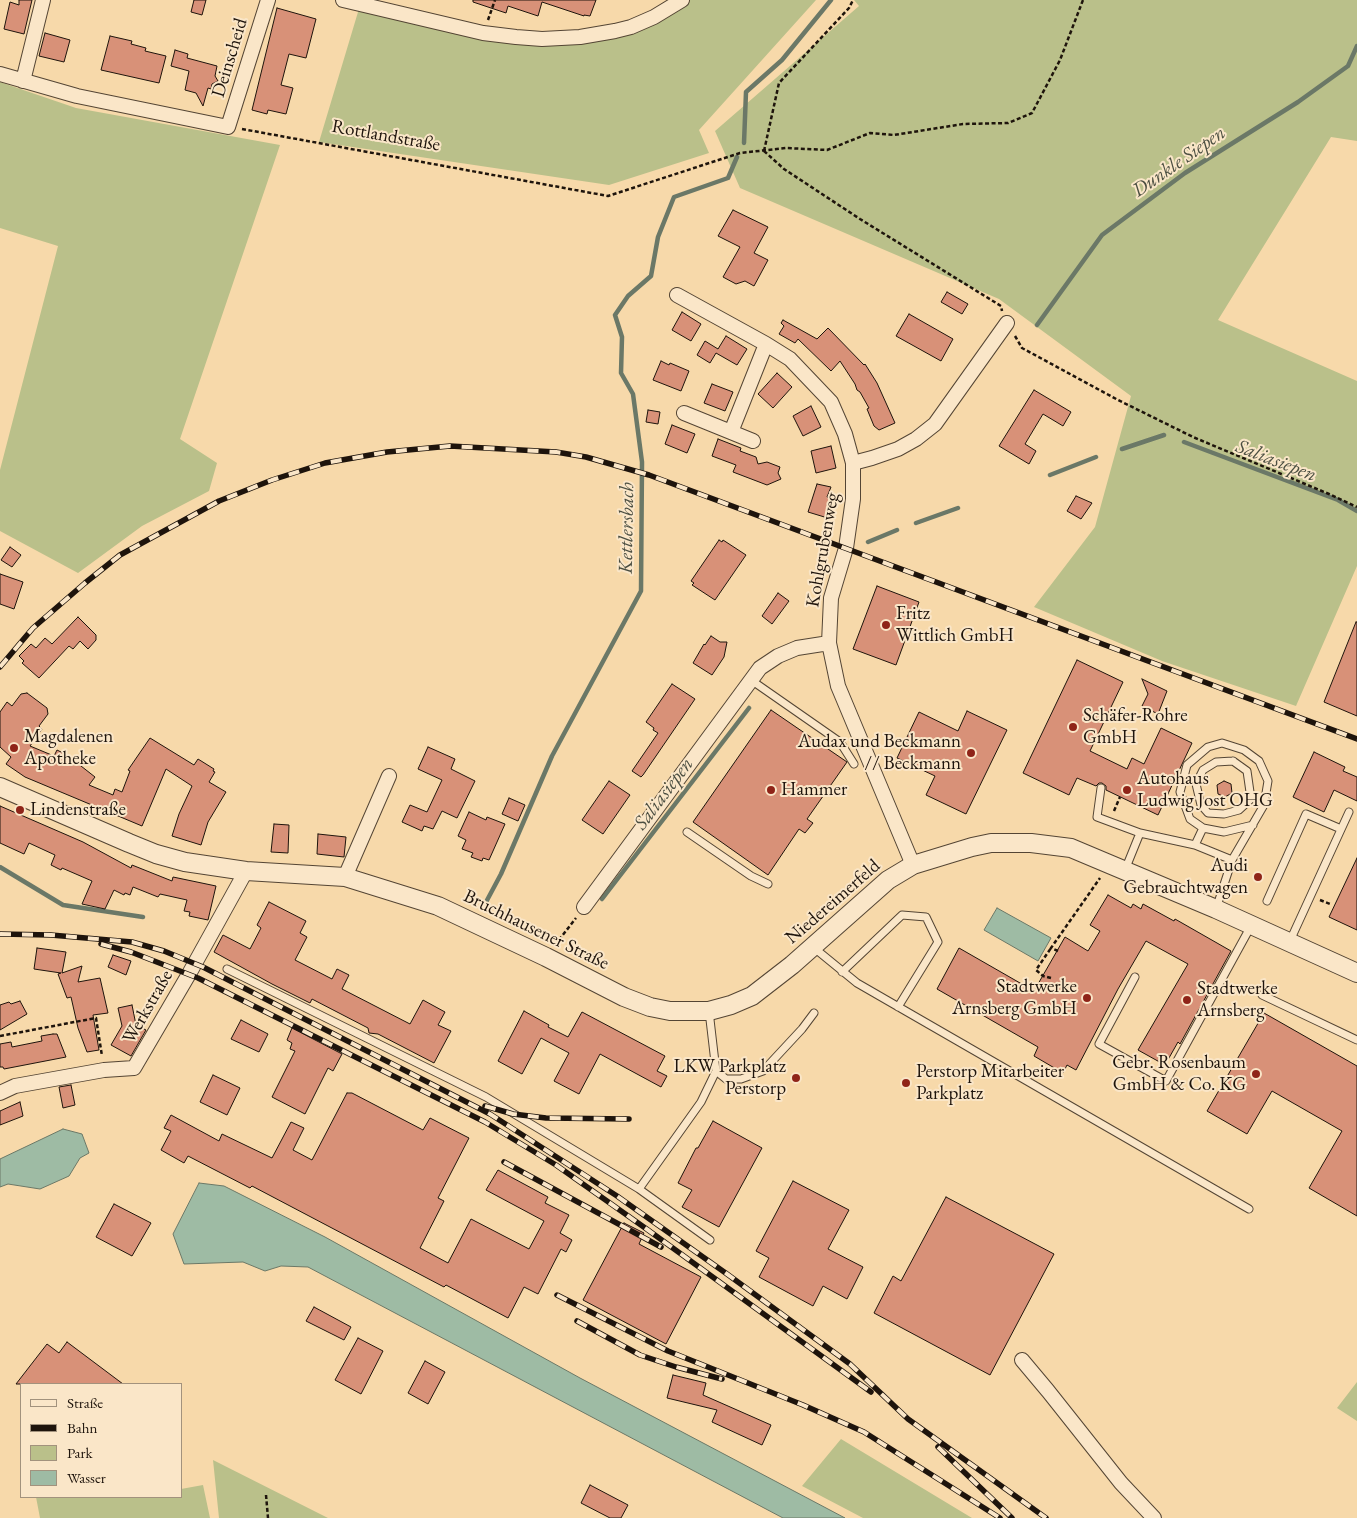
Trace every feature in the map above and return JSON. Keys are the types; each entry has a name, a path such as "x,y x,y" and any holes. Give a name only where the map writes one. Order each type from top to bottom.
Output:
{"street":[{"path":"23,80 43,0"},
{"name":"Deinscheid","path":"228,127 268,0"},
{"path":"343,0 483,33 553,39 615,32 644,22 682,0"},
{"path":"0,74 94,100 228,127"},
{"name":"Kohlgrubenweg","path":"677,296 790,359 830,402 844,434 853,463 853,499 846,548 831,598 829,643 838,686 912,865"},
{"path":"853,463 898,449 916,439 935,424 1007,323"},
{"path":"731,432 766,344"},
{"path":"684,413 753,441"},
{"path":"584,907 760,668 778,656 797,648 829,643"},
{"path":"345,877 389,776"},
{"name":"Bruchhausener Straße","path":"0,787 156,854 185,862 246,871 345,877 438,906 546,957 624,997 650,1007 670,1011 708,1011"},
{"name":"Niedereimerfeld","path":"708,1011 731,1005 752,996 792,965 888,880 912,865 972,846 991,843 1031,843 1071,848 1357,973"},
{"name":"Werkstraße","path":"0,1092 15,1086 104,1070 134,1068 246,871"},
{"path":"1022,1360 1121,1483 1154,1518"}],"lane":[{"path":"751,680 840,742 854,764"},
{"path":"1216,910 1232,860 1254,825 1264,805 1268,781 1259,761 1244,750 1222,744 1208,747 1187,765 1180,792 1190,819 1203,828 1224,832 1254,825"},
{"path":"1233,761 1247,771 1251,799 1240,810 1224,814 1208,813 1201,805 1196,784 1203,770 1216,762 1233,761"},
{"path":"1101,788 1097,817 1140,833 1195,845 1232,860"},
{"path":"1251,799 1264,805"},
{"path":"1289,944 1349,812"},
{"path":"1267,902 1306,814 1341,829"},
{"path":"1195,845 1203,828"},
{"path":"688,832 751,876 768,884"},
{"path":"1118,867 1140,833"},
{"path":"842,972 902,915 926,917 938,942 898,1007"},
{"path":"1135,978 1098,1044 1166,1081 1252,926"},
{"path":"813,947 857,983 1249,1209"},
{"path":"227,970 486,1097 639,1189 710,1240"},
{"path":"1262,995 1357,1040"},
{"path":"639,1189 701,1102 716,1070 708,1011"},
{"path":"716,1070 726,1079 741,1079 763,1070 802,1029 814,1013"}],"path":[{"path":"483,33 495,0"},
{"path":"853,0 849,8 779,83 764,151 784,169 860,219 1000,306 1007,323 1022,348 1118,400 1193,437 1357,507"},
{"name":"Rottlandstraße","path":"228,127 608,196 740,153 786,148 827,150 870,133 894,135 963,124 1008,123 1032,113 1060,60 1083,0"},
{"path":"1109,822 1120,797"},
{"path":"1050,978 1043,976 1036,970 1084,904 1118,867"},
{"path":"546,957 584,907"},
{"path":"1051,948 1058,951"},
{"path":"0,1036 96,1018 104,1070"},
{"path":"266,1495 268,1518"}],"green space":[{"path":"674,0 816,0 699,130 709,153 609,185 319,142 361,2 524,34 579,34 630,23"},
{"path":"854,0 1357,0 1357,141 1331,137 1218,320 1357,381 1357,566 1296,706 1162,661 1034,607 1095,527 1131,396 999,299 740,188 715,131 859,6"},
{"path":"0,82 76,108 280,145 180,439 217,463 209,491 142,526 78,573 0,531 0,470 58,246 0,228"},
{"path":"1357,1382 1357,1421 1337,1408"},
{"path":"841,1439 972,1518 863,1518 802,1486"},
{"path":"213,1460 328,1518 219,1518"},
{"path":"203,1485 210,1518 40,1518 36,1498 182,1498 182,1489"}],"water":[{"path":"997,908 1051,938 1038,961 984,930"},
{"path":"63,1129 82,1134 89,1153 80,1158 69,1176 40,1189 8,1184 0,1187 0,1159"},
{"path":"199,1183 224,1186 325,1237 580,1378 845,1518 783,1518 308,1267 281,1266 265,1271 243,1262 184,1264 173,1234"}],"building":[{"path":"19,0 32,0 24,34 4,29 10,2 19,5"},
{"path":"194,0 206,0 202,15 191,12"},
{"path":"473,0 596,0 590,16 584,16 542,2 538,16 508,6 506,13 473,2"},
{"path":"277,8 316,19 306,58 289,54 281,85 293,88 286,114 268,110 267,114 252,110"},
{"path":"45,33 70,40 64,62 39,56"},
{"path":"110,36 132,41 131,44 146,48 145,51 166,56 159,83 101,70"},
{"path":"175,50 188,54 187,58 217,66 215,76 218,81 212,84 211,89 208,88 203,106 196,93 185,90 189,71 171,66"},
{"path":"733,210 768,227 754,253 768,260 754,286 745,281 736,284 723,277 740,247 718,236"},
{"path":"947,292 968,304 962,314 941,302"},
{"path":"682,312 701,324 691,341 672,330"},
{"path":"909,314 953,339 941,361 896,336"},
{"path":"783,320 817,339 828,328 865,364 877,383 895,423 879,430 874,426 867,409 869,408 840,361 831,371 798,339 795,343 779,334 784,326 781,323"},
{"path":"726,336 747,349 737,365 716,353 710,363 697,355 705,341 718,349"},
{"path":"661,361 689,371 681,391 653,380"},
{"path":"777,373 792,387 773,408 758,394"},
{"path":"712,384 733,392 725,411 704,403"},
{"path":"1034,390 1071,412 1063,426 1043,414 1025,444 1036,451 1029,464 999,446"},
{"path":"811,406 821,427 803,436 793,416"},
{"path":"648,410 660,412 658,424 646,422"},
{"path":"672,425 695,434 687,453 665,444"},
{"path":"718,439 741,448 740,451 756,457 758,464 767,462 780,467 778,473 781,479 767,485 733,472 736,465 712,456"},
{"path":"831,446 836,468 816,473 811,451"},
{"path":"817,484 831,487 827,497 837,500 831,519 808,512"},
{"path":"1076,496 1092,503 1081,519 1067,511"},
{"path":"719,540 722,542 723,540 746,555 715,600 692,585 694,583 691,581"},
{"path":"10,547 21,555 12,567 1,560"},
{"path":"0,574 23,582 14,609 0,604"},
{"name":"Fritz Wittlich GmbH","path":"877,586 919,602 896,665 853,649"},
{"path":"778,593 789,601 772,624 762,616"},
{"path":"78,617 96,635 96,640 88,649 80,641 73,649 69,646 39,678 22,663 24,661 19,656 31,644 36,648 45,638 52,644"},
{"path":"1357,622 1357,716 1324,702"},
{"path":"711,636 720,642 727,642 724,657 712,675 693,663"},
{"path":"1077,660 1123,682 1090,751 1127,769 1132,758 1144,764 1161,728 1192,743 1158,815 1106,790 1106,786 1102,783 1096,786 1077,778 1069,795 1023,773"},
{"path":"1142,679 1167,691 1158,714 1142,706 1148,694"},
{"path":"672,684 695,699 641,777 632,771 658,733 646,722"},
{"path":"27,693 47,708 48,714 39,726 42,729 30,746 54,756 57,750 67,755 95,777 89,785 113,795 115,789 122,792 130,771 128,770 150,738 194,765 198,759 214,769 213,771 215,772 209,782 226,792 208,822 201,845 172,836 179,814 192,786 166,769 142,826 25,777 6,764 11,757 0,747 0,712 7,702 12,706 21,694"},
{"name":"Hammer","path":"771,710 847,762 807,819 813,823 805,833 799,829 768,875 693,822"},
{"name":"Audax und Beckmann // Beckmann","path":"967,711 1007,730 966,814 926,795 935,776 897,758 919,712 958,731"},
{"path":"428,747 455,759 451,769 475,781 457,818 442,811 433,829 424,826 422,831 402,822 410,805 427,812 442,780 418,769"},
{"path":"1314,752 1345,767 1343,771 1357,777 1357,801 1334,790 1324,812 1293,797"},
{"path":"609,781 630,795 603,834 582,820"},
{"path":"1224,781 1231,784 1232,793 1225,797 1218,794 1217,785"},
{"path":"509,798 525,805 518,821 502,814"},
{"path":"0,806 83,842 131,868 132,865 172,881 173,877 216,886 208,920 189,916 190,912 184,911 187,900 160,894 158,897 133,887 130,895 125,893 124,895 114,890 105,909 82,904 92,881 51,865 55,855 29,843 24,854 0,843"},
{"path":"469,812 486,820 487,817 505,824 489,860 483,858 482,861 471,857 473,853 462,849 466,840 458,836"},
{"path":"274,824 289,825 288,853 271,852"},
{"path":"318,834 346,837 344,857 317,854"},
{"path":"1357,858 1357,930 1329,917"},
{"path":"1108,895 1131,908 1133,904 1141,909 1143,904 1174,921 1175,919 1231,951 1180,1044 1178,1042 1165,1065 1138,1050 1188,964 1146,941 1118,989 1076,1070 1067,1065 1063,1073 1034,1056 1038,1047 937,989 959,948 1034,991 1065,937 1088,951 1100,931 1090,925"},
{"path":"269,902 306,921 300,933 307,937 295,960 332,979 337,969 349,975 342,989 410,1024 423,1000 445,1012 438,1025 451,1031 434,1063 378,1034 369,1033 368,1028 312,999 310,1003 214,952 223,935 250,949 261,928 257,925"},
{"path":"37,948 66,952 62,973 82,966 78,982 100,978 108,1013 93,1015 99,1050 87,1052 78,1028 71,997 67,998 58,974 61,973 34,969"},
{"path":"113,955 131,961 126,975 108,967"},
{"path":"20,1001 27,1014 0,1030 0,1005"},
{"path":"132,1005 136,1025 146,1030 131,1056 111,1045 122,1026 118,1008"},
{"path":"524,1011 549,1025 548,1027 568,1037 582,1012 665,1056 657,1071 667,1076 661,1087 600,1054 579,1094 554,1081 569,1053 541,1038 522,1074 498,1061"},
{"path":"1264,1013 1357,1066 1357,1216 1309,1188 1342,1131 1272,1091 1247,1134 1207,1111"},
{"path":"241,1020 268,1034 259,1052 231,1039"},
{"path":"292,1028 342,1054 333,1071 328,1068 305,1114 272,1097 295,1051 290,1049 292,1043 287,1040"},
{"path":"57,1034 66,1057 4,1069 0,1067 0,1044 11,1042 12,1047 42,1041 41,1036"},
{"path":"213,1075 240,1088 227,1115 200,1102"},
{"path":"71,1085 75,1105 63,1108 59,1087"},
{"path":"347,1093 352,1093 423,1130 430,1118 469,1138 438,1198 444,1201 420,1248 448,1263 471,1219 529,1249 544,1221 486,1190 498,1170 548,1197 545,1203 569,1215 560,1233 572,1240 566,1252 561,1249 538,1294 524,1287 508,1318 446,1285 444,1287 252,1186 250,1188 188,1156 184,1163 161,1150 171,1131 164,1128 171,1115 219,1141 222,1134 272,1158 291,1122 304,1128 293,1150 312,1160"},
{"path":"20,1102 23,1116 0,1125 0,1111"},
{"path":"713,1121 762,1148 719,1227 682,1207 692,1190 678,1183 696,1148 698,1148"},
{"path":"793,1181 849,1210 828,1249 863,1267 847,1299 823,1286 813,1306 759,1277 769,1258 756,1251"},
{"path":"946,1197 1054,1254 990,1375 874,1313 893,1276 901,1281"},
{"path":"114,1204 151,1223 132,1256 96,1237"},
{"path":"624,1223 644,1233 639,1244 701,1277 666,1344 583,1300"},
{"path":"314,1307 351,1327 344,1340 306,1321"},
{"path":"358,1338 383,1351 361,1394 335,1380"},
{"path":"67,1342 122,1383 16,1384 47,1344 59,1353"},
{"path":"425,1361 445,1372 428,1404 408,1393"},
{"path":"673,1375 706,1383 703,1395 771,1425 762,1445 712,1422 717,1410 667,1398"},
{"path":"590,1485 628,1505 621,1518 610,1518 581,1503"}],"waterway":[{"path":"744,143 746,92 782,60 831,0"},
{"name":"Dunkle Siepen","path":"1037,325 1102,235 1185,173 1298,102 1348,66 1357,46"},
{"name":"Kettlersbach","path":"485,904 501,874 552,756 641,591 642,462 633,394 621,373 622,337 615,315 628,296 651,276 658,237 674,197 728,178 737,157"},
{"name":"Saliasiepen","path":"1122,449 1164,435"},
{"name":"Saliasiepen","path":"1184,442 1338,500 1357,511"},
{"name":"Saliasiepen","path":"1050,475 1096,457"},
{"name":"Saliasiepen","path":"916,523 958,508"},
{"name":"Saliasiepen","path":"868,542 897,530"},
{"name":"Saliasiepen","path":"602,899 749,708"},
{"name":"Kettlersbach","path":"0,867 63,905 143,917"}],"railway":[{"path":"0,667 33,628 120,555 219,501 272,480 325,463 387,452 450,446 556,452 586,457 649,475 1357,739"},
{"path":"0,934 51,935 132,942 164,951 203,967 490,1114 617,1196 727,1274 850,1364 908,1419 1046,1518"},
{"path":"101,944 131,952 198,978 485,1122 556,1165 871,1392"},
{"path":"485,1106 513,1114 546,1118 629,1119"},
{"path":"504,1162 661,1247"},
{"path":"557,1295 668,1351 803,1405 864,1432 1000,1518"},
{"path":"577,1321 640,1355 722,1379"},
{"path":"938,1447 1012,1518"}],"place":[{"name":"Fritz Wittlich GmbH","path":"886,625"},
{"name":"Schäfer-Rohre GmbH","path":"1073,727"},
{"name":"Magdalenen Apotheke","path":"14,748"},
{"name":"Audax und Beckmann // Beckmann","path":"971,753"},
{"name":"Hammer","path":"771,790"},
{"name":"Autohaus Ludwig Jost OHG","path":"1127,790"},
{"name":"Lindenstraße","path":"20,810"},
{"name":"Audi Gebrauchtwagen","path":"1258,877"},
{"name":"Stadtwerke Arnsberg GmbH","path":"1087,998"},
{"name":"Stadtwerke Arnsberg","path":"1187,1000"},
{"name":"Gebr. Rosenbaum GmbH & Co. KG","path":"1256,1074"},
{"name":"LKW Parkplatz Perstorp","path":"796,1078"},
{"name":"Perstorp Mitarbeiter Parkplatz","path":"906,1083"}]}
